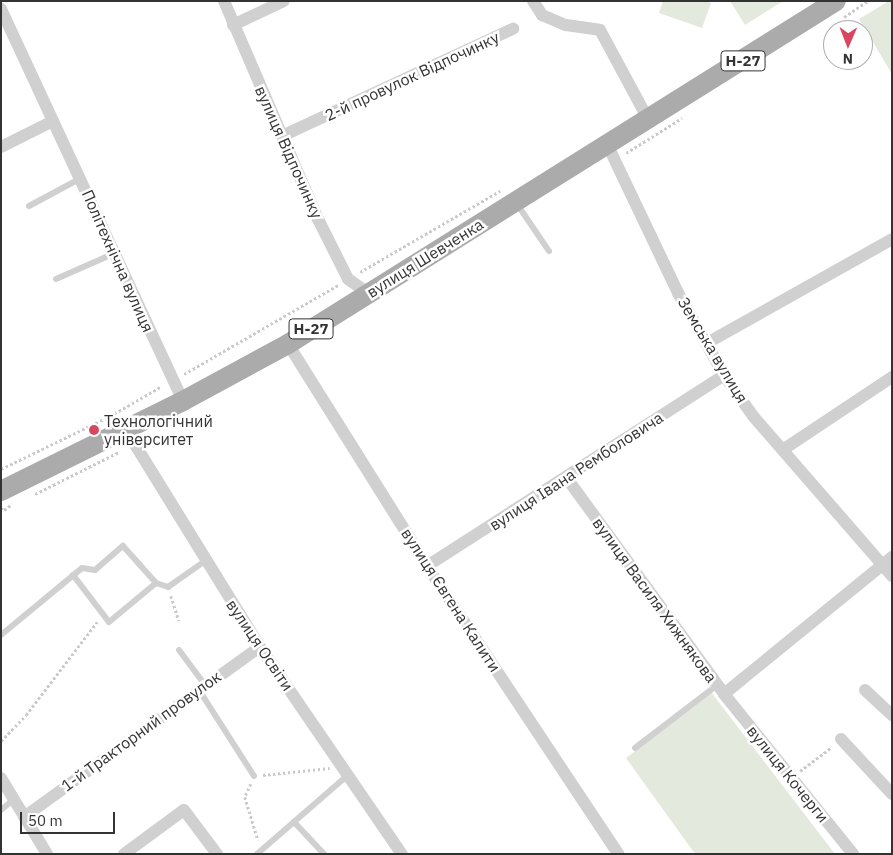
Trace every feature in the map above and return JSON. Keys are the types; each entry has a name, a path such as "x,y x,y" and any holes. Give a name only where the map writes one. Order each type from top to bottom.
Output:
{"main road":[{"name":"вулиця Шевченка","path":"1,491 183,401 288,344 368,293 512,194 608,146 836,1"}],"street":[{"name":"вулиця Відпочинку","path":"224,1 233,26 318,220 348,279 368,293"},
{"path":"233,26 284,1"},
{"path":"533,1 542,15 566,24 600,30 649,121"},
{"name":"Політехнічна вулиця","path":"1,9 116,252 172,381 183,401"},
{"name":"2-й провулок Відпочинку","path":"282,136 513,30"},
{"path":"1,147 53,121"},
{"name":"Земська вулиця","path":"608,146 678,293 724,375 754,416 887,561 892,576"},
{"path":"707,343 892,239"},
{"name":"вулиця Євгена Калити","path":"288,344 427,566 618,854"},
{"name":"вулиця Івана Ремболовича","path":"427,566 724,375"},
{"path":"784,449 892,377"},
{"name":"вулиця Освіти","path":"126,430 205,561 260,647 402,854"},
{"name":"вулиця Василя Хижнякова","path":"566,477 720,689 887,561"},
{"name":"1-й Тракторний провулок","path":"24,817 260,647"},
{"name":"вулиця Кочерги","path":"720,689 853,854"},
{"path":"865,690 892,715"},
{"path":"841,740 892,794"},
{"path":"1,778 47,854"},
{"path":"124,854 184,810 218,854"}],"lane":[{"path":"29,206 81,178"},
{"path":"512,194 549,251"},
{"path":"56,279 116,252"},
{"path":"1,635 82,568 95,570 123,546 156,583 168,587 205,561"},
{"path":"73,575 109,622 156,583"},
{"path":"178,650 254,776"},
{"path":"634,748 720,689"},
{"path":"259,852 294,822 346,770"},
{"path":"1,810 14,800"},
{"path":"294,822 324,854"}],"path":[{"path":"1,470 110,416 348,279 512,194"},
{"path":"168,587 180,621"},
{"path":"1,742 26,715 103,614"},
{"path":"792,778 841,740"},
{"path":"259,852 245,797 254,776 346,770"}],"shaded area":[{"path":"663,1 706,1 711,3 702,28 659,13"},
{"path":"730,1 783,1 745,25"},
{"path":"892,1 892,74 873,42 873,20 859,19"},
{"path":"711,692 835,854 695,854 626,758"}],"place":[{"name":"Технологічний університет","path":"94,430"}]}
